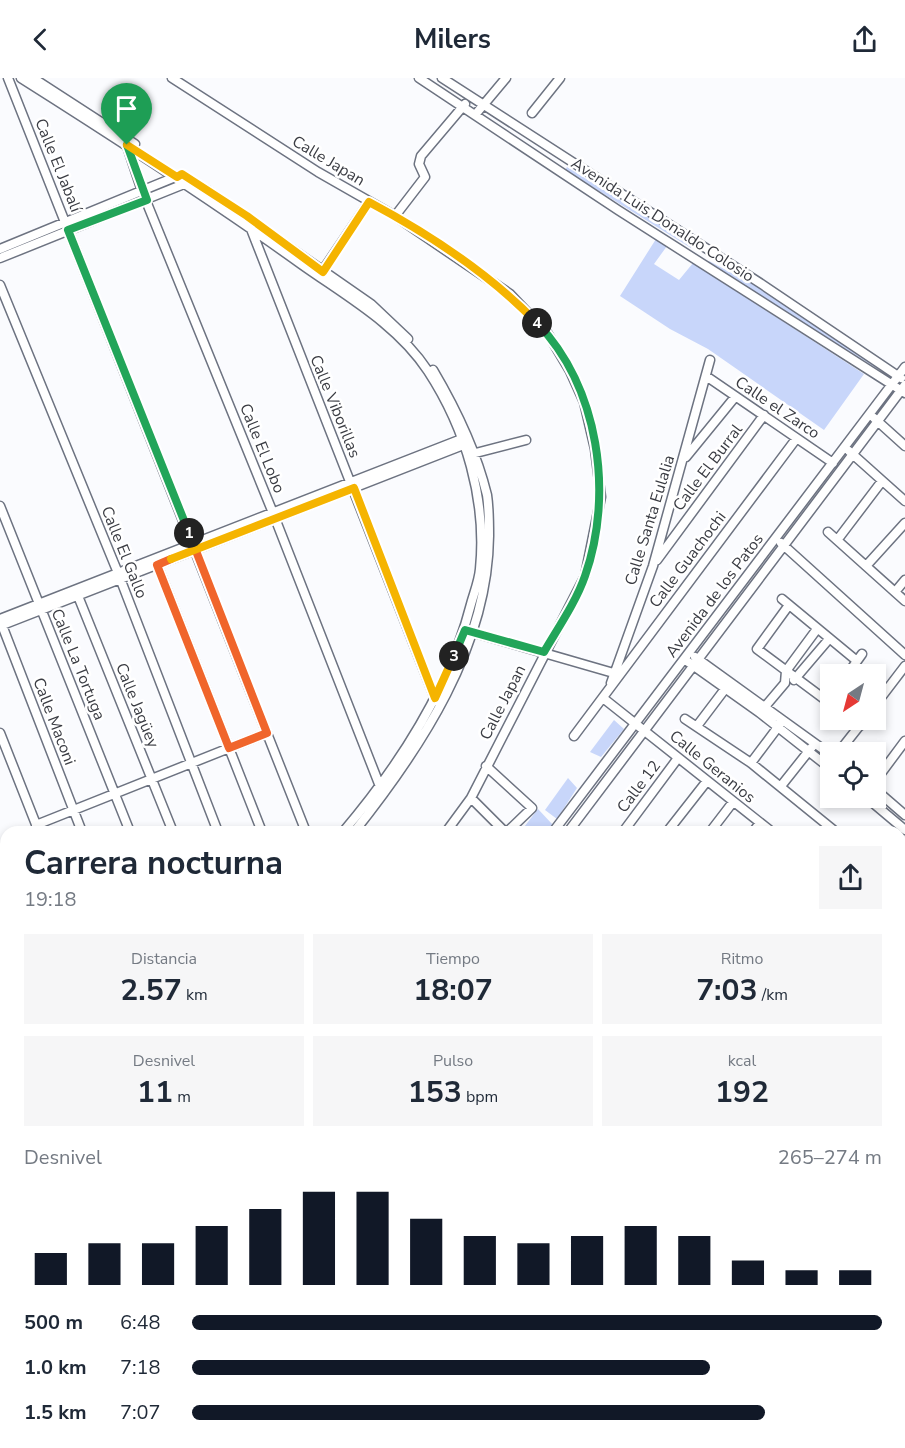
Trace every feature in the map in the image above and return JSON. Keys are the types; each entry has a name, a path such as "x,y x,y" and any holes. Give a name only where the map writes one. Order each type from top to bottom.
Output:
{"street":[{"name":"Calle El Jabalí","path":"8,78 304,826"},
{"path":"21,78 127,145 247,216 371,304 433,369 449,403 470,454 485,538 468,631 437,702 358,826"},
{"path":"33,78 180,176"},
{"name":"Calle Japan","path":"172,78 367,205 395,216 510,294 548,334 570,370 584,402 595,448 601,497 585,576 471,798 450,826"},
{"name":"Avenida Luis Donaldo Colosio","path":"419,78 618,210 893,383 903,385"},
{"name":"Avenida Luis Donaldo Colosio","path":"442,78 903,385"},
{"path":"475,115 506,78"},
{"path":"532,113 560,78"},
{"path":"395,216 425,177 419,164 421,156 470,98"},
{"name":"Calle El Lobo","path":"127,145 142,191 274,516 382,791"},
{"path":"0,258 142,191 180,176"},
{"path":"0,249 147,200 190,182"},
{"path":"190,182 251,228 323,271"},
{"path":"323,271 367,205"},
{"name":"Calle Viborillas","path":"247,216 437,702"},
{"name":"Calle El Gallo","path":"0,285 119,576 216,826"},
{"name":"Calle Santa Eulalia","path":"603,698 616,674 653,566 710,360"},
{"name":"Avenida de los Patos","path":"573,826 878,421 903,385 905,367"},
{"name":"Calle el Zarco","path":"706,376 833,463"},
{"name":"Avenida de los Patos","path":"558,826 893,383"},
{"path":"683,461 735,397"},
{"path":"870,414 905,446"},
{"name":"Calle El Burral","path":"653,566 764,416"},
{"name":"Calle Guachochi","path":"616,674 796,439"},
{"path":"470,454 526,440"},
{"path":"1,623 466,441"},
{"path":"845,447 905,501"},
{"path":"838,539 882,481"},
{"name":"Calle La Tortuga","path":"0,506 127,826"},
{"path":"866,566 905,523"},
{"path":"828,532 905,601"},
{"path":"775,539 905,656"},
{"path":"156,562 260,826"},
{"path":"895,592 905,580"},
{"name":"Calle Jagüey","path":"77,592 171,826"},
{"path":"820,695 757,649 786,602 829,639 859,657 854,664"},
{"name":"Calle Maconi","path":"1,623 80,826"},
{"path":"785,683 786,671 817,628"},
{"path":"468,631 616,674"},
{"path":"763,710 785,683 797,679 829,639"},
{"path":"687,656 763,710 820,756"},
{"path":"886,691 905,666"},
{"path":"697,726 728,685"},
{"path":"574,736 603,698"},
{"name":"Calle Geranios","path":"603,698 764,826"},
{"path":"685,719 751,763 829,826"},
{"path":"751,763 781,724"},
{"path":"0,733 36,826"},
{"path":"43,826 74,810 267,733"},
{"path":"886,767 905,741"},
{"path":"811,747 820,751"},
{"path":"781,786 811,747"},
{"name":"Calle 12","path":"627,826 678,758"},
{"path":"486,766 532,808 512,826"},
{"path":"673,826 707,781"},
{"path":"349,826 382,791"},
{"path":"471,798 500,826"},
{"path":"886,799 905,815"},
{"path":"715,826 733,802"},
{"path":"879,808 900,826"}],"shaded area":[{"path":"567,167 692,245 691,248 565,170"},
{"path":"656,239 667,246 654,264 679,280 693,263 864,374 824,430 708,349 670,329 620,296"},
{"path":"709,261 754,285 891,373 889,376 708,263"},
{"path":"614,720 624,729 601,757 590,752"},
{"path":"568,778 577,788 557,819 545,810"},
{"path":"538,809 553,825 552,826 525,826"}],"route":[{"path":"127,145 147,200 68,230 193,544 195,550 267,733 229,748 157,565 195,550 354,488 435,698 465,630 544,652 585,576 601,497 595,448 584,402 570,370 548,334 510,294 395,216 369,202 323,272 247,216 182,174 177,177 127,145"}]}
